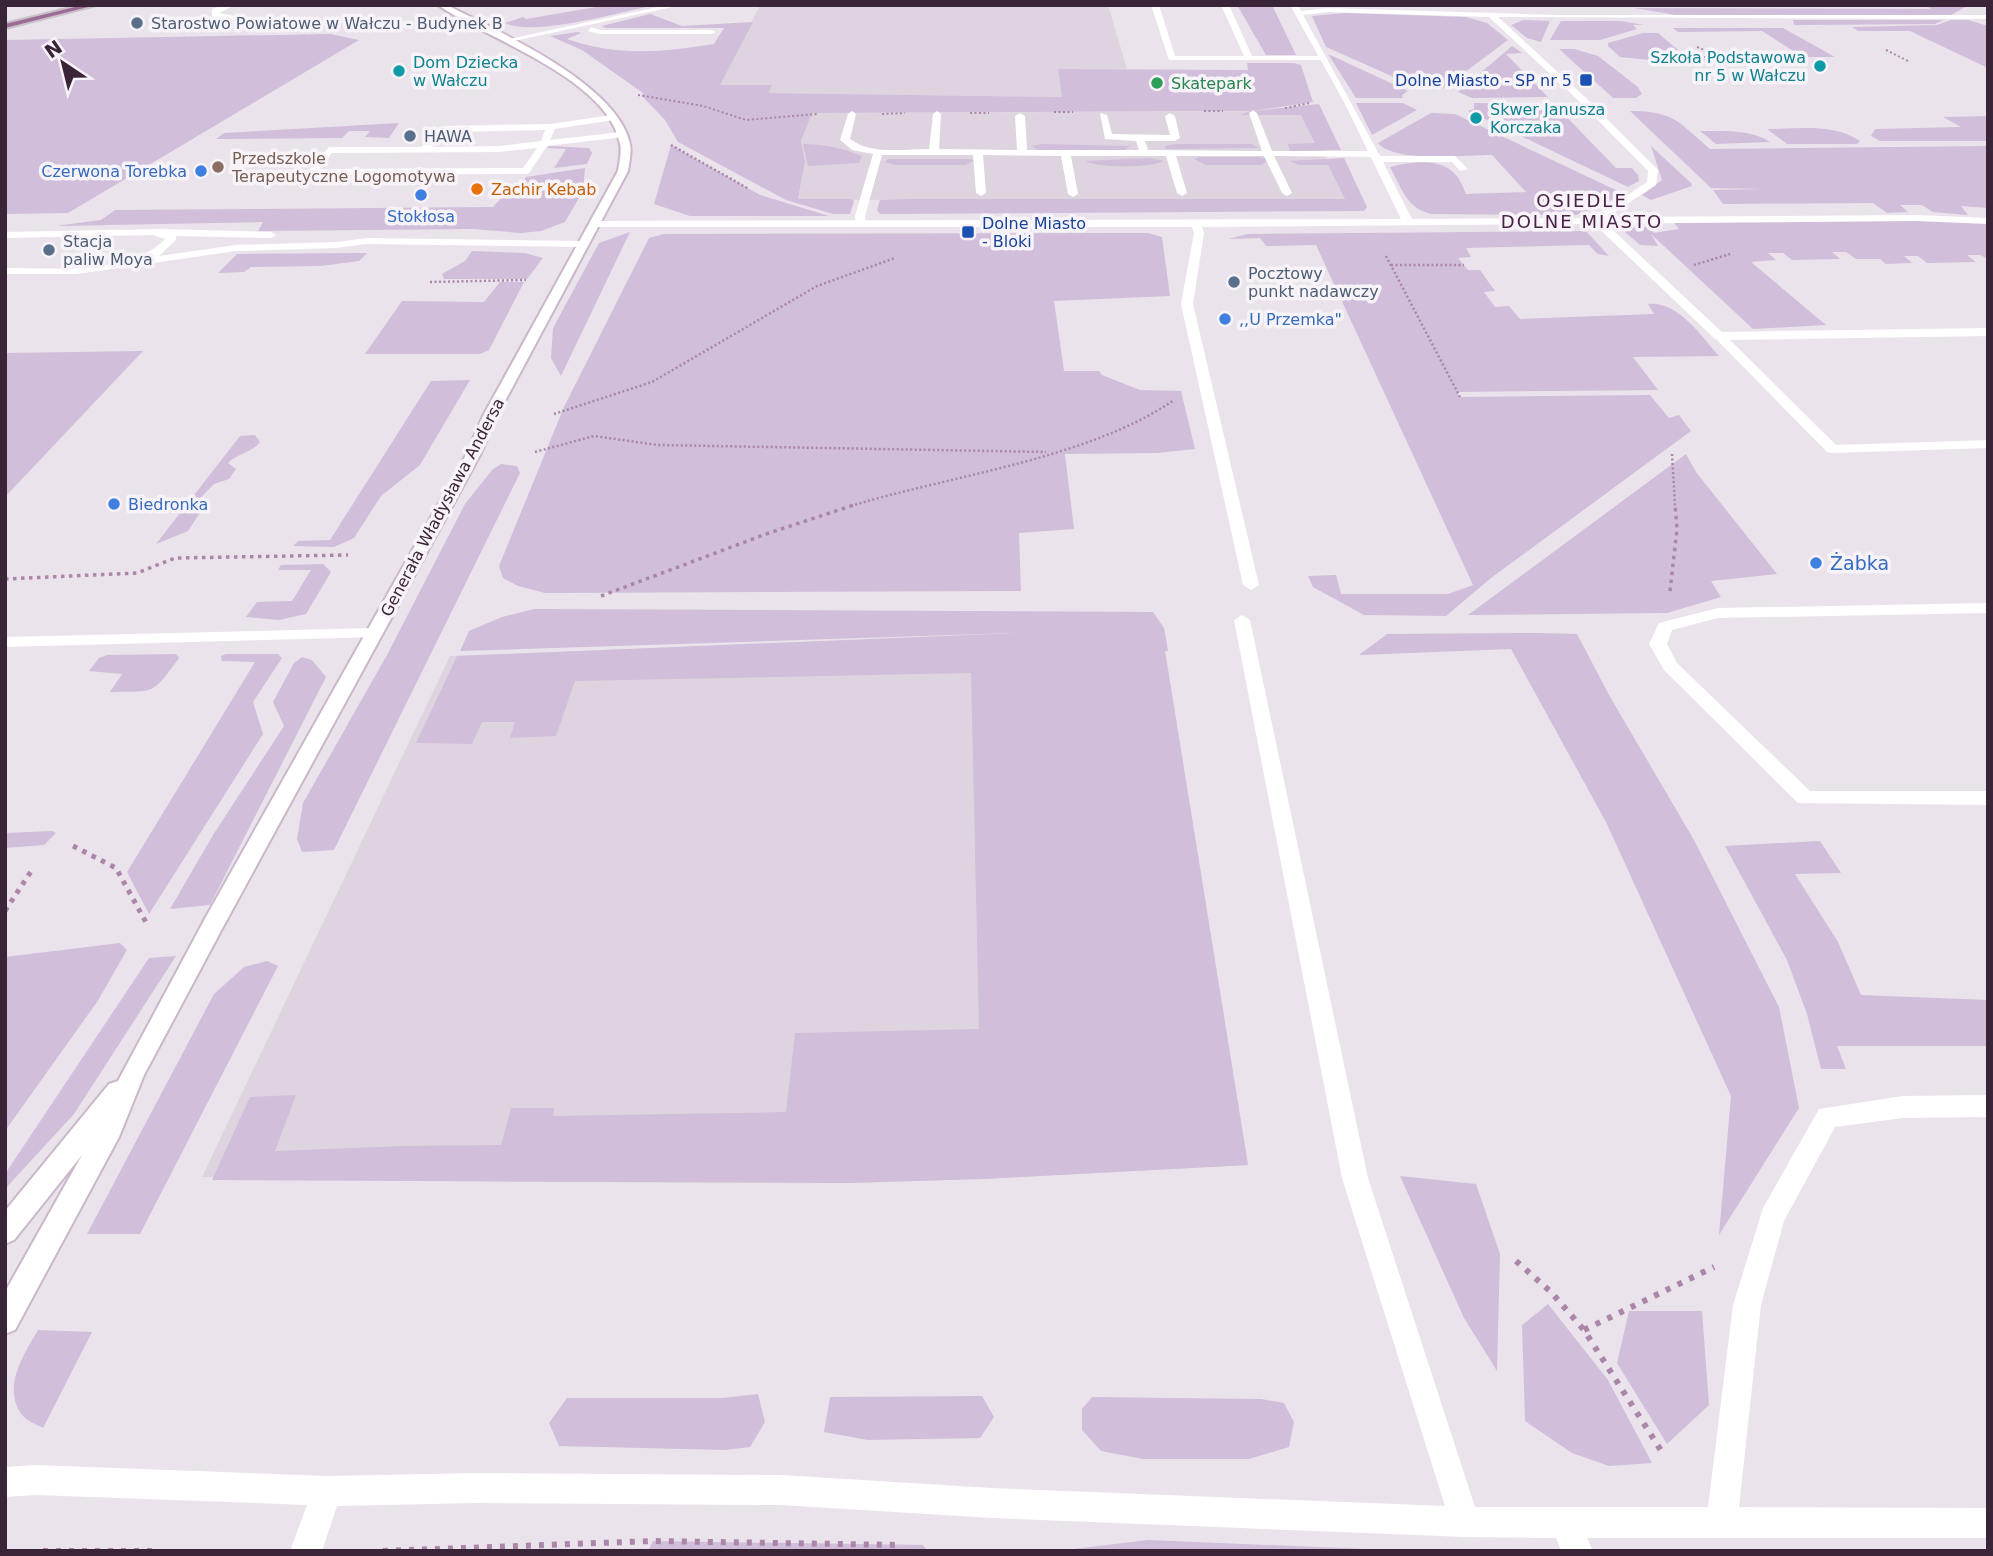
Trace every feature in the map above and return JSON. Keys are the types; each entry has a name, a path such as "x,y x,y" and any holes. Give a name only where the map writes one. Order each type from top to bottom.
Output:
{"main road":[{"path":"5,26 93,5"}],"street":[{"path":"232,5 215,11 215,15 251,20"},
{"name":"Generała Władysława Andersa","path":"5,1320 110,1129 134,1072 473,454 490,416 624,171 625,144 611,118 567,75 509,40 442,5"},
{"path":"509,40 679,5"},
{"path":"1155,5 1172,58 1324,58"},
{"path":"1226,5 1250,58"},
{"path":"1481,5 1653,170 1652,183 1595,220"},
{"path":"1611,5 1629,18"},
{"path":"1296,9 1629,18 1988,17"},
{"path":"1296,9 1408,222"},
{"path":"582,25 599,32 712,32"},
{"path":"1253,113 1268,154 1287,193"},
{"path":"852,114 845,140 855,148 878,152 1065,151 1374,156 1455,159 1463,169"},
{"path":"934,152 937,114"},
{"path":"1103,115 1108,137 1175,138 1170,116"},
{"path":"1020,116 1022,152"},
{"path":"425,148 445,129 551,127 611,118"},
{"path":"551,127 545,142 526,171 312,172 329,150 499,149 545,142 621,135"},
{"path":"1140,138 1144,152"},
{"path":"1065,151 1073,194"},
{"path":"861,224 860,216 878,152"},
{"path":"978,152 981,193"},
{"path":"1170,152 1182,193"},
{"path":"596,224 1196,224 1916,218 1988,221"},
{"path":"1595,220 1719,336 1832,449 1988,444"},
{"path":"1196,224 1199,233 1187,304 1251,585"},
{"path":"5,235 154,232 344,236 366,241"},
{"path":"118,267 160,251 172,238 154,232"},
{"path":"5,271 77,271 236,248 337,245 366,241 584,244"},
{"path":"1719,336 1988,332"},
{"path":"1988,608 1718,613 1665,627 1658,644 1670,666 1805,798 1988,798"},
{"path":"1242,620 1355,1178 1465,1522"},
{"path":"5,642 374,633"},
{"name":"Generała Władysława Andersa","path":"5,1231 134,1072"},
{"path":"1722,1521 1747,1305 1772,1217 1828,1117 1903,1107 1988,1107"},
{"path":"5,1482 36,1480 327,1491 477,1488 781,1490 992,1503 1465,1522 1988,1523"},
{"path":"306,1551 327,1491"},
{"path":"1566,1522 1577,1551"}],"path":[{"path":"633,94 703,106 758,121 821,114"},
{"path":"1282,108 1313,102"},
{"path":"1197,111 1225,111"},
{"path":"1046,112 1074,112"},
{"path":"878,114 914,113"},
{"path":"964,113 991,113"},
{"path":"671,145 749,189"},
{"path":"1686,267 1738,252"},
{"path":"554,414 652,382 817,286 906,254"},
{"path":"1385,254 1460,397"},
{"path":"1391,265 1464,265"},
{"path":"429,282 537,280"},
{"path":"601,596 761,535 814,518 1111,435 1157,412 1176,398"},
{"path":"535,452 594,436 658,445 1051,452"},
{"path":"1665,627 1677,529 1672,454"},
{"path":"5,579 137,573 175,558 348,555"},
{"path":"73,846 116,868 148,926"},
{"path":"5,911 32,870"},
{"path":"1516,1261 1551,1292 1584,1330 1662,1452"},
{"path":"1584,1330 1721,1264"},
{"path":"43,1551 159,1551"}],"shaded area":[{"path":"608,5 655,5 556,25 518,27 505,23 523,17 526,19"},
{"path":"760,5 1108,5 1127,69 1058,69 1062,97 768,93 772,86 719,86"},
{"path":"1237,5 1272,5 1296,55 1266,55"},
{"path":"1925,5 1969,5 1951,15 1676,15 1634,8 1931,9"},
{"path":"1345,13 1466,17 1487,23 1508,40 1442,89 1421,89 1326,47 1312,16"},
{"path":"650,14 682,26 753,22 720,85 772,85 769,93 1062,97 1058,69 1248,70 1247,63 1294,63 1301,65 1313,102 1253,111 1319,104 1341,150 1290,151 1288,144 1315,143 1301,115 1240,115 1251,111 812,113 801,141 805,162 798,199 854,201 850,214 833,214 786,200 678,142 665,120 642,96 643,93 582,50 550,36 578,32 581,33 567,39 622,51 659,51 714,44 724,28 602,26"},
{"path":"1523,20 1550,21 1541,42 1527,38 1511,25"},
{"path":"1793,20 1943,20 1935,24 1794,25"},
{"path":"1951,20 1968,20 1988,26 1988,68 1910,31 1858,31 1852,27 1937,25"},
{"path":"1561,21 1621,21 1644,25 1633,25 1637,29 1600,40 1550,40"},
{"path":"1673,28 1783,28 1835,57 1794,57 1791,55 1798,54 1762,31 1678,32"},
{"path":"1643,33 1658,33 1678,50 1664,52 1669,62 1620,57 1608,46 1608,43"},
{"path":"330,34 359,40 68,213 5,214 5,40"},
{"path":"1512,46 1522,53 1506,54 1548,97 1472,98 1458,92"},
{"path":"1559,49 1574,49 1598,56 1638,87 1642,94 1636,98 1613,98"},
{"path":"1328,54 1408,91 1402,95 1403,98 1356,98"},
{"path":"1356,103 1403,103 1417,110 1372,135"},
{"path":"1474,103 1554,104 1616,168 1632,168 1639,181 1628,187 1468,111 1474,109"},
{"path":"1304,111 1346,199 798,200 805,162 801,141 812,113"},
{"path":"1630,111 1667,116 1710,149 1988,146 1988,208 1961,206 1968,215 1933,212 1922,205 1900,205 1908,212 1887,213 1873,203 1723,204 1713,190 1764,189 1711,188"},
{"path":"1431,113 1455,114 1622,193 1602,206 1576,215 1431,214 1423,211 1410,202 1390,167 1415,163 1441,165 1457,176 1466,194 1526,192 1492,155 1414,156 1386,149 1378,143"},
{"path":"1988,116 1988,141 1880,141 1871,136 1875,129 1961,127 1943,117"},
{"path":"399,123 389,138 365,137 370,131 349,131 342,138 216,139 224,133"},
{"path":"1767,129 1827,129 1850,135 1860,141 1857,144 1787,144"},
{"path":"1700,131 1746,133 1770,142 1716,144"},
{"path":"803,144 833,147 862,156 859,163 808,166"},
{"path":"1251,144 1260,148 1166,149 1165,146"},
{"path":"671,145 760,195 829,216 690,216 654,204"},
{"path":"1031,146 1130,146 1124,151 1038,150"},
{"path":"1651,146 1692,186 1651,200 1642,195 1662,180"},
{"path":"548,148 589,148 592,153 587,164 554,168 566,149"},
{"path":"1258,157 1266,159 1266,162 1261,165 1206,165 1194,159"},
{"path":"1149,158 1164,161 1124,166 1085,161"},
{"path":"1344,158 1367,207 1364,211 880,214 877,210 880,200 906,199 1345,199 1328,165 1299,165 1289,161"},
{"path":"888,159 974,161 965,165 895,165 885,162"},
{"path":"585,168 583,191 565,222 541,231 258,231 263,222 55,226 101,220 115,210 493,207 514,184 521,184 526,177"},
{"path":"1671,219 1988,221 1988,259 1980,255 1967,255 1976,262 1927,263 1918,256 1904,256 1912,263 1886,264 1880,259 1856,259 1846,252 1832,252 1840,259 1792,260 1783,253 1768,253 1776,260 1751,262 1826,325 1753,329 1651,234 1658,246 1640,245 1625,232 1629,228 1660,226 1653,233 1679,229"},
{"path":"1586,231 1609,256 1598,254 1589,245 1466,248 1471,257 1458,258 1468,270 1480,270 1495,291 1484,292 1495,307 1509,306 1520,319 1654,314 1648,304 1659,305 1669,308 1688,321 1719,356 1633,357 1658,390 1457,392 1460,397 1650,395 1669,418 1679,415 1691,431 1491,578 1446,616 1364,615 1313,587 1308,576 1336,575 1341,594 1448,594 1473,585 1316,245 1266,246 1260,238 1228,239 1248,234"},
{"path":"630,232 561,376 551,358 553,328 599,243"},
{"path":"1148,233 1162,237 1170,296 1054,301 1064,371 1099,371 1102,375 1140,390 1181,391 1195,449 1157,453 1065,454 1074,529 1019,533 1021,591 545,593 518,586 503,578 499,566 564,407 649,238 664,234"},
{"path":"472,251 525,253 543,258 527,279 444,279 442,274 465,261"},
{"path":"367,253 359,261 321,266 251,267 244,272 218,273 237,254"},
{"path":"500,282 524,282 489,350 480,354 365,354 402,301 484,302"},
{"path":"143,351 5,497 5,353"},
{"path":"470,380 420,465 381,496 354,538 334,547 293,546 298,541 330,540 431,381"},
{"path":"255,435 260,442 257,446 228,463 236,469 229,479 214,484 200,498 205,505 188,531 156,544 240,436"},
{"path":"1686,454 1696,472 1777,574 1711,581 1721,597 1667,613 1468,615"},
{"path":"501,464 517,466 520,473 334,850 302,852 297,839 303,803 387,655 465,504 493,469"},
{"path":"323,564 331,572 306,614 279,620 246,617 257,602 292,601 311,570 278,570 281,565"},
{"path":"534,609 1153,612 1164,628 1168,651 1165,651 1248,1165 983,1179 847,1183 212,1180 250,1097 296,1095 275,1151 501,1145 511,1108 554,1108 553,1116 786,1112 795,1033 979,1029 971,673 575,681 556,736 510,738 515,722 482,722 472,744 416,743 457,656 1015,633 460,651 469,631 502,617"},
{"path":"1164,628 1168,651 1165,651 1248,1165 983,1179 847,1183 202,1177 450,656"},
{"path":"1387,634 1577,634 1609,695 1694,840 1779,1007 1799,1108 1719,1235 1731,1096 1606,822 1511,649 1359,655"},
{"path":"176,654 179,658 163,679 145,691 110,692 122,674 89,671 99,658 107,655"},
{"path":"278,654 282,658 253,702 263,734 149,914 127,872 255,662 222,661 221,656"},
{"path":"302,657 312,660 326,677 210,905 170,909 213,835 284,726 273,702 294,663"},
{"path":"5,833 56,833 44,845 5,848"},
{"path":"1820,841 1841,873 1795,874 1838,942 1861,995 1988,1000 1988,1046 1837,1046 1846,1069 1821,1069 1807,1014 1787,960 1725,846"},
{"path":"120,943 127,950 97,1002 5,1131 5,957"},
{"path":"176,956 74,1114 5,1189 5,1174 149,958"},
{"path":"267,961 278,966 140,1234 87,1234 214,994 244,967"},
{"path":"1400,1176 1476,1184 1500,1254 1497,1371 1464,1318"},
{"path":"1548,1304 1608,1380 1652,1463 1609,1466 1572,1453 1525,1421 1522,1325"},
{"path":"1629,1311 1702,1311 1709,1405 1667,1444 1617,1363"},
{"path":"38,1330 92,1332 43,1428 24,1417 14,1395 14,1384 21,1361"},
{"path":"758,1394 765,1422 750,1447 725,1450 559,1446 549,1423 567,1398 723,1398"},
{"path":"982,1396 994,1417 980,1438 868,1440 824,1432 830,1397"},
{"path":"1092,1397 1261,1399 1284,1403 1294,1422 1289,1447 1249,1459 1143,1459 1101,1451 1082,1430 1082,1409"},
{"path":"1148,1540 1389,1550 1390,1551 1057,1551"},
{"path":"653,1541 923,1545 927,1551 648,1551"}],"place":[{"name":"Starostwo Powiatowe w Wałczu - Budynek B","path":"137,23"},
{"name":"Szkoła Podstawowa nr 5 w Wałczu","path":"1820,66"},
{"name":"Dom Dziecka w Wałczu","path":"399,71"},
{"name":"Dolne Miasto - SP nr 5","path":"1586,80"},
{"name":"Skatepark","path":"1157,83"},
{"name":"Skwer Janusza Korczaka","path":"1476,118"},
{"name":"HAWA","path":"410,136"},
{"name":"Przedszkole Terapeutyczne Logomotywa","path":"218,167"},
{"name":"Czerwona Torebka","path":"201,171"},
{"name":"Zachir Kebab","path":"477,189"},
{"name":"Stokłosa","path":"421,195"},
{"name":"Dolne Miasto - Bloki","path":"968,232"},
{"name":"Stacja paliw Moya","path":"49,250"},
{"name":"Pocztowy punkt nadawczy","path":"1234,282"},
{"name":",,U Przemka\"","path":"1225,319"},
{"name":"Biedronka","path":"114,504"},
{"name":"Żabka","path":"1816,563"}],"district":[{"name":"OSIEDLE DOLNE MIASTO","path":"1582,211"}]}
